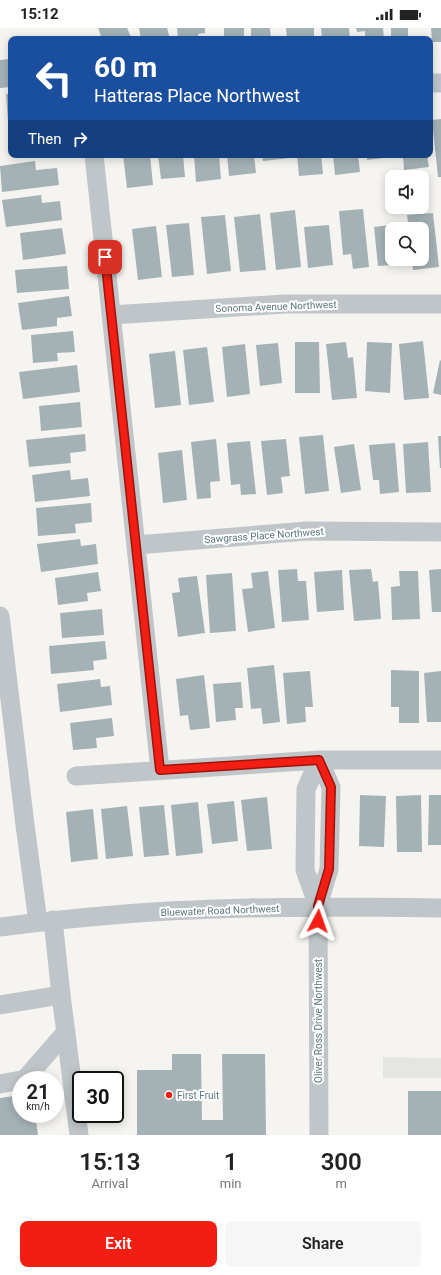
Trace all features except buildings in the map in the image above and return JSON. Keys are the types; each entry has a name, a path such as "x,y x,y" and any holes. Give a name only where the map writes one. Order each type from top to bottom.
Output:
{"street":[{"path":"94,158 160,770"},
{"name":"Sonoma Avenue Northwest","path":"111,315 285,304 441,304"},
{"name":"Sawgrass Place Northwest","path":"136,545 306,531 441,532"},
{"path":"0,616 25,825 61,994 79,1135"},
{"path":"76,776 319,760 441,760"},
{"name":"Oliver Ross Drive Northwest","path":"319,760 331,787 329,869 318,906 319,1135"},
{"name":"Bluewater Road Northwest","path":"0,927 45,921 192,910 318,906 441,908"},
{"path":"0,1005 61,994"},
{"path":"32,1071 66,1032"},
{"path":"0,1084 12,1082"}],"shaded area":[{"path":"383,1057 441,1058 441,1078 383,1078"}],"place":[{"name":"First Fruit","path":"169,1095"}],"route":[{"path":"105,257 160,770 319,760 331,787 329,869 318,906 318,921"}]}
